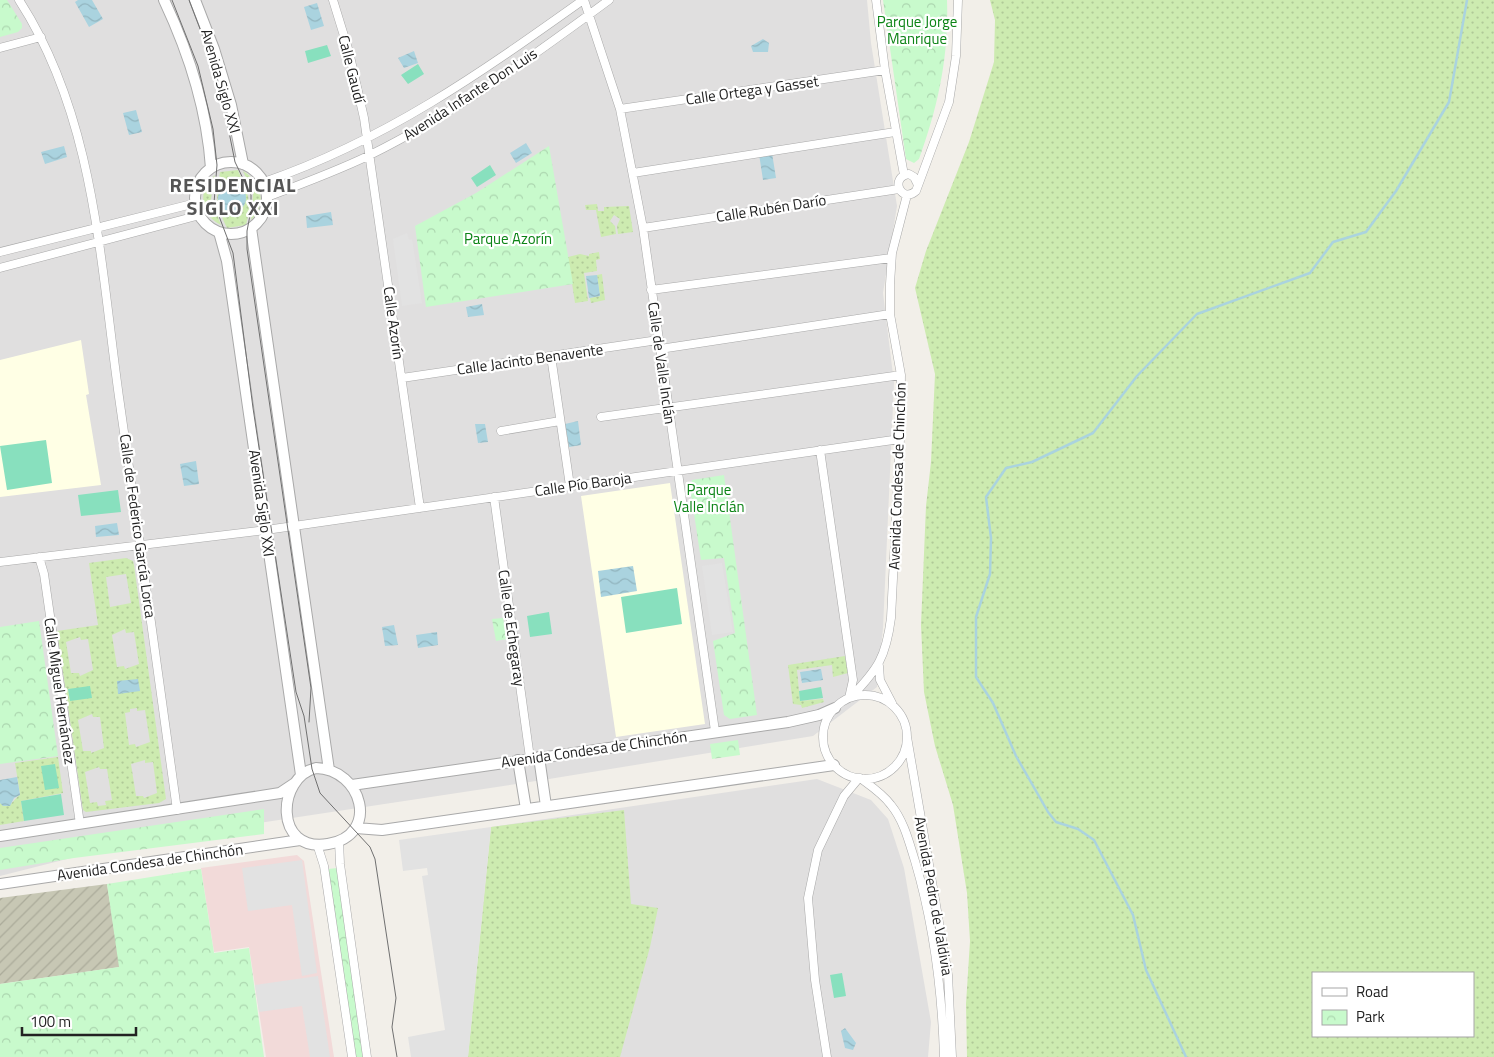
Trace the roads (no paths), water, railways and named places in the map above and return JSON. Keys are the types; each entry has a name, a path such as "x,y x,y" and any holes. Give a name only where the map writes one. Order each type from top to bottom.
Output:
{"street":[{"name":"Calle de Federico García Lorca","path":"19,0 41,37 71,106 81,144 96,228 177,810"},
{"name":"Avenida Siglo XXI","path":"164,0 196,82 209,140 211,168"},
{"name":"Avenida Siglo XXI","path":"195,0 228,96 243,164"},
{"name":"Calle Gaudí","path":"333,0 356,80 367,138"},
{"name":"Avenida Infante Don Luis","path":"264,182 331,156 442,97 584,0"},
{"name":"Calle de Valle Inclán","path":"584,0 620,109 643,228 715,732"},
{"name":"Avenida Infante Don Luis","path":"268,197 370,155 464,101 609,0"},
{"path":"876,0 895,132 908,175 918,185"},
{"path":"926,167 898,182 899,189 907,195 916,191 926,167 949,102 956,56 958,0"},
{"path":"0,48 41,37"},
{"name":"Calle Ortega y Gasset","path":"620,109 885,70"},
{"path":"633,173 895,132"},
{"name":"Calle Azorín","path":"367,138 420,508"},
{"path":"226,162 243,164 258,174 264,182 268,197 263,215 251,228 237,234 219,232 205,222 200,215 196,203 199,183 211,168 226,162"},
{"name":"Calle Rubén Darío","path":"643,228 899,189"},
{"name":"Avenida Condesa de Chinchón","path":"850,698 879,666 889,636 900,439 901,375 890,314 892,258 907,195"},
{"path":"0,252 196,203"},
{"path":"0,268 200,215"},
{"name":"Avenida Siglo XXI","path":"251,228 329,770"},
{"name":"Avenida Siglo XXI","path":"219,232 227,260 266,530 298,779"},
{"path":"651,290 892,258"},
{"name":"Calle Jacinto Benavente","path":"402,378 551,356 890,314"},
{"path":"551,356 570,486"},
{"name":"Avenida Condesa de Chinchón","path":"601,417 901,375"},
{"path":"501,431 560,422"},
{"name":"Calle Pío Baroja","path":"0,562 266,530 900,439"},
{"path":"820,450 852,680 850,698"},
{"name":"Calle de Echegaray","path":"494,497 535,758"},
{"name":"Calle Miguel Hernández","path":"39,557 44,574 80,824"},
{"path":"879,666 880,680 904,721 907,737 904,752 895,766 882,775 859,778 843,772 834,765 825,749 824,734 827,720 835,708 850,698 870,695 880,698 896,708"},
{"name":"Avenida Condesa de Chinchón","path":"352,785 788,722 819,715 835,708"},
{"name":"Avenida Pedro de Valdivia","path":"907,737 948,975 952,1057"},
{"path":"535,758 546,806"},
{"path":"518,760 526,809"},
{"path":"356,828 382,830 834,765"},
{"path":"0,836 280,793 298,779 316,768 329,770 352,785 360,806 360,818 356,828 339,841 317,844 300,840 291,832 287,820 288,802 298,779"},
{"path":"843,772 846,786 844,796"},
{"path":"827,1057 814,971 808,898 818,850 844,796 859,778"},
{"name":"Avenida Pedro de Valdivia","path":"859,778 882,794 892,805 909,842 922,884 933,938 943,1016 944,1057"},
{"name":"Avenida Condesa de Chinchón","path":"0,884 300,840"},
{"path":"339,841 340,864 367,1057"},
{"path":"317,844 324,866 352,1057"}],"water":[{"path":"78,0 92,0 103,19 89,27 75,2"},
{"path":"317,3 324,26 311,30 304,7"},
{"path":"763,39 769,43 768,52 753,52 751,46"},
{"path":"414,51 418,63 404,68 398,58"},
{"path":"136,110 142,132 129,135 123,113"},
{"path":"526,143 532,153 516,163 510,153"},
{"path":"64,146 67,157 45,164 41,152"},
{"path":"772,153 776,178 763,180 759,154"},
{"path":"232,184 242,188 246,198 242,208 232,212 222,208 218,198 222,188"},
{"path":"331,212 333,225 307,228 306,216"},
{"path":"597,275 600,296 589,298 586,276"},
{"path":"482,304 484,315 468,317 466,307"},
{"path":"578,421 581,445 569,447 565,424"},
{"path":"475,424 485,424 488,442 478,443"},
{"path":"196,461 199,484 184,486 180,464"},
{"path":"117,523 119,535 96,537 95,526"},
{"path":"633,566 637,591 601,597 598,571"},
{"path":"394,625 398,645 385,646 382,627"},
{"path":"437,632 438,645 418,648 416,635"},
{"path":"821,669 823,680 802,683 800,672"},
{"path":"138,679 140,691 118,694 117,681"},
{"path":"17,777 20,795 14,798 10,806 3,806 0,803 0,780"},
{"path":"845,1028 856,1043 853,1050 845,1048 841,1031"}],"waterway":[{"path":"1186,1057 1146,970 1133,915 1094,840 1078,829 1056,822 1048,812 1016,756 993,703 976,677 976,617 990,574 991,538 986,497 1006,468 1032,462 1093,433 1137,376 1197,314 1310,273 1333,242 1366,232 1396,191 1449,102 1467,0"}],"tram line":[{"path":"172,0 198,66 213,129 217,165 214,203 233,253 253,408 296,692 304,716 312,769 320,793 370,847 375,859 396,998 392,1027 397,1057"},
{"path":"189,0 210,55 221,92 235,162 251,195 247,249 311,688 309,722"}],"district":[{"name":"RESIDENCIAL SIGLO XXI","path":"233,196"}],"park label":[{"name":"Parque Jorge Manrique","path":"917,30"},
{"name":"Parque Azorín","path":"508,238"},
{"name":"Parque Valle Inclán","path":"709,498"}]}
